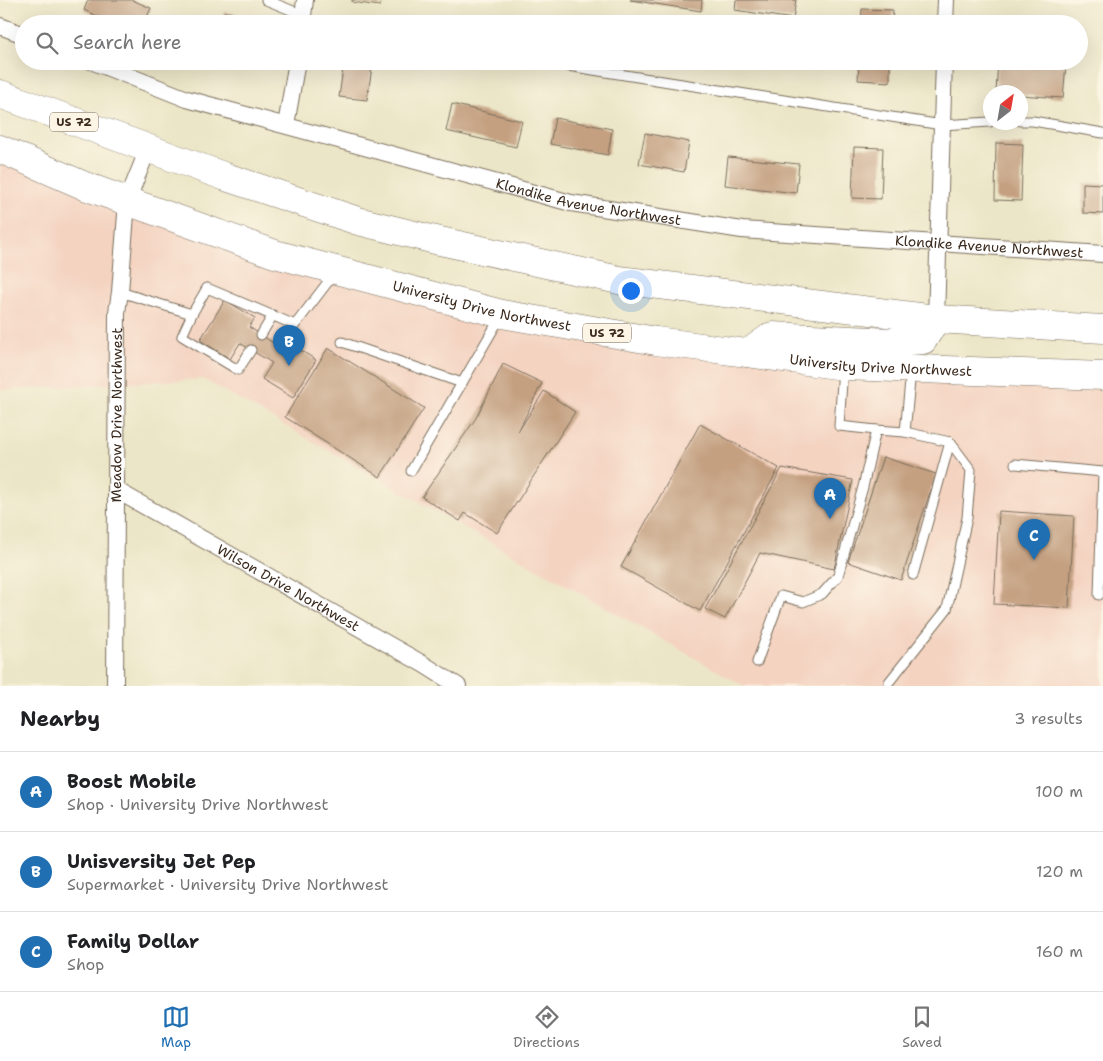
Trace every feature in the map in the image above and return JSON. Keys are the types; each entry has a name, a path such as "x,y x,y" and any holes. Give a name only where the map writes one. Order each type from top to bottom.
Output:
{"highway":[{"name":"US 72","path":"0,94 226,177 358,220 431,239 619,280 936,319 1103,329"},
{"name":"University Drive Northwest","path":"0,149 85,186 275,254 502,314 656,341 844,366 1103,376"},
{"path":"748,353 772,336 891,342 922,340 936,319"}],"street":[{"path":"945,15 946,0"},
{"path":"0,26 15,32"},
{"name":"Klondike Avenue Northwest","path":"113,70 187,99 571,203 742,230 1103,254"},
{"path":"286,125 295,70"},
{"path":"936,319 944,70"},
{"name":"Meadow Drive Northwest","path":"115,686 117,312 127,201 148,149"},
{"name":"Wilson Drive Northwest","path":"116,490 414,659 458,686"}],"lane":[{"path":"266,0 303,13"},
{"path":"593,70 942,125 983,122"},
{"path":"1028,121 1103,133"},
{"path":"251,350 238,370 182,336 207,288 295,325 336,270"},
{"path":"120,292 192,314"},
{"path":"411,471 502,314"},
{"path":"261,335 273,316"},
{"path":"342,342 462,383"},
{"path":"844,366 839,426 905,432 950,442 971,470 967,518 947,609 889,682"},
{"path":"905,432 911,368"},
{"path":"757,662 781,596 803,602 822,594 838,576 863,487 876,430"},
{"path":"913,575 950,442"},
{"path":"1015,464 1103,472 1099,595"}],"shaded area":[{"path":"0,152 168,223 625,343 1103,372 1103,686 744,686 203,379 0,390"}],"building":[{"path":"88,0 132,0 151,8 148,15 95,15 84,10"},
{"path":"352,0 381,0 380,6 352,2"},
{"path":"630,0 702,0 701,11"},
{"path":"736,0 796,0 794,15 767,15 735,10"},
{"path":"862,9 893,10 893,15 862,15"},
{"path":"224,12 241,15 224,15"},
{"path":"343,70 372,70 367,100 339,97"},
{"path":"859,70 890,70 890,82 858,80"},
{"path":"997,70 1065,70 1063,98 1028,96 1028,85 996,85"},
{"path":"452,104 522,121 516,147 446,131"},
{"path":"555,118 612,129 608,155 550,144"},
{"path":"645,133 689,142 684,172 639,164"},
{"path":"996,143 1023,144 1021,201 995,200"},
{"path":"854,147 883,148 881,199 852,198"},
{"path":"728,157 799,164 796,193 725,185"},
{"path":"1083,183 1103,184 1103,214 1083,213"},
{"path":"225,300 255,318 249,327 281,348 286,341 316,360 293,398 262,379 272,363 240,343 230,359 200,340"},
{"path":"328,348 424,408 380,477 285,417"},
{"path":"503,364 542,383 518,432 544,391 575,412 497,533 465,513 460,521 422,497 476,418"},
{"path":"700,424 779,468 700,611 621,567"},
{"path":"883,457 936,474 901,580 848,562"},
{"path":"782,468 853,480 834,569 760,553 725,619 705,609"},
{"path":"999,511 1074,516 1069,608 994,604"}],"place":[{"name":"Unisversity Jet Pep","path":"289,366"},
{"name":"Boost Mobile","path":"830,519"},
{"name":"Family Dollar","path":"1034,560"}]}
